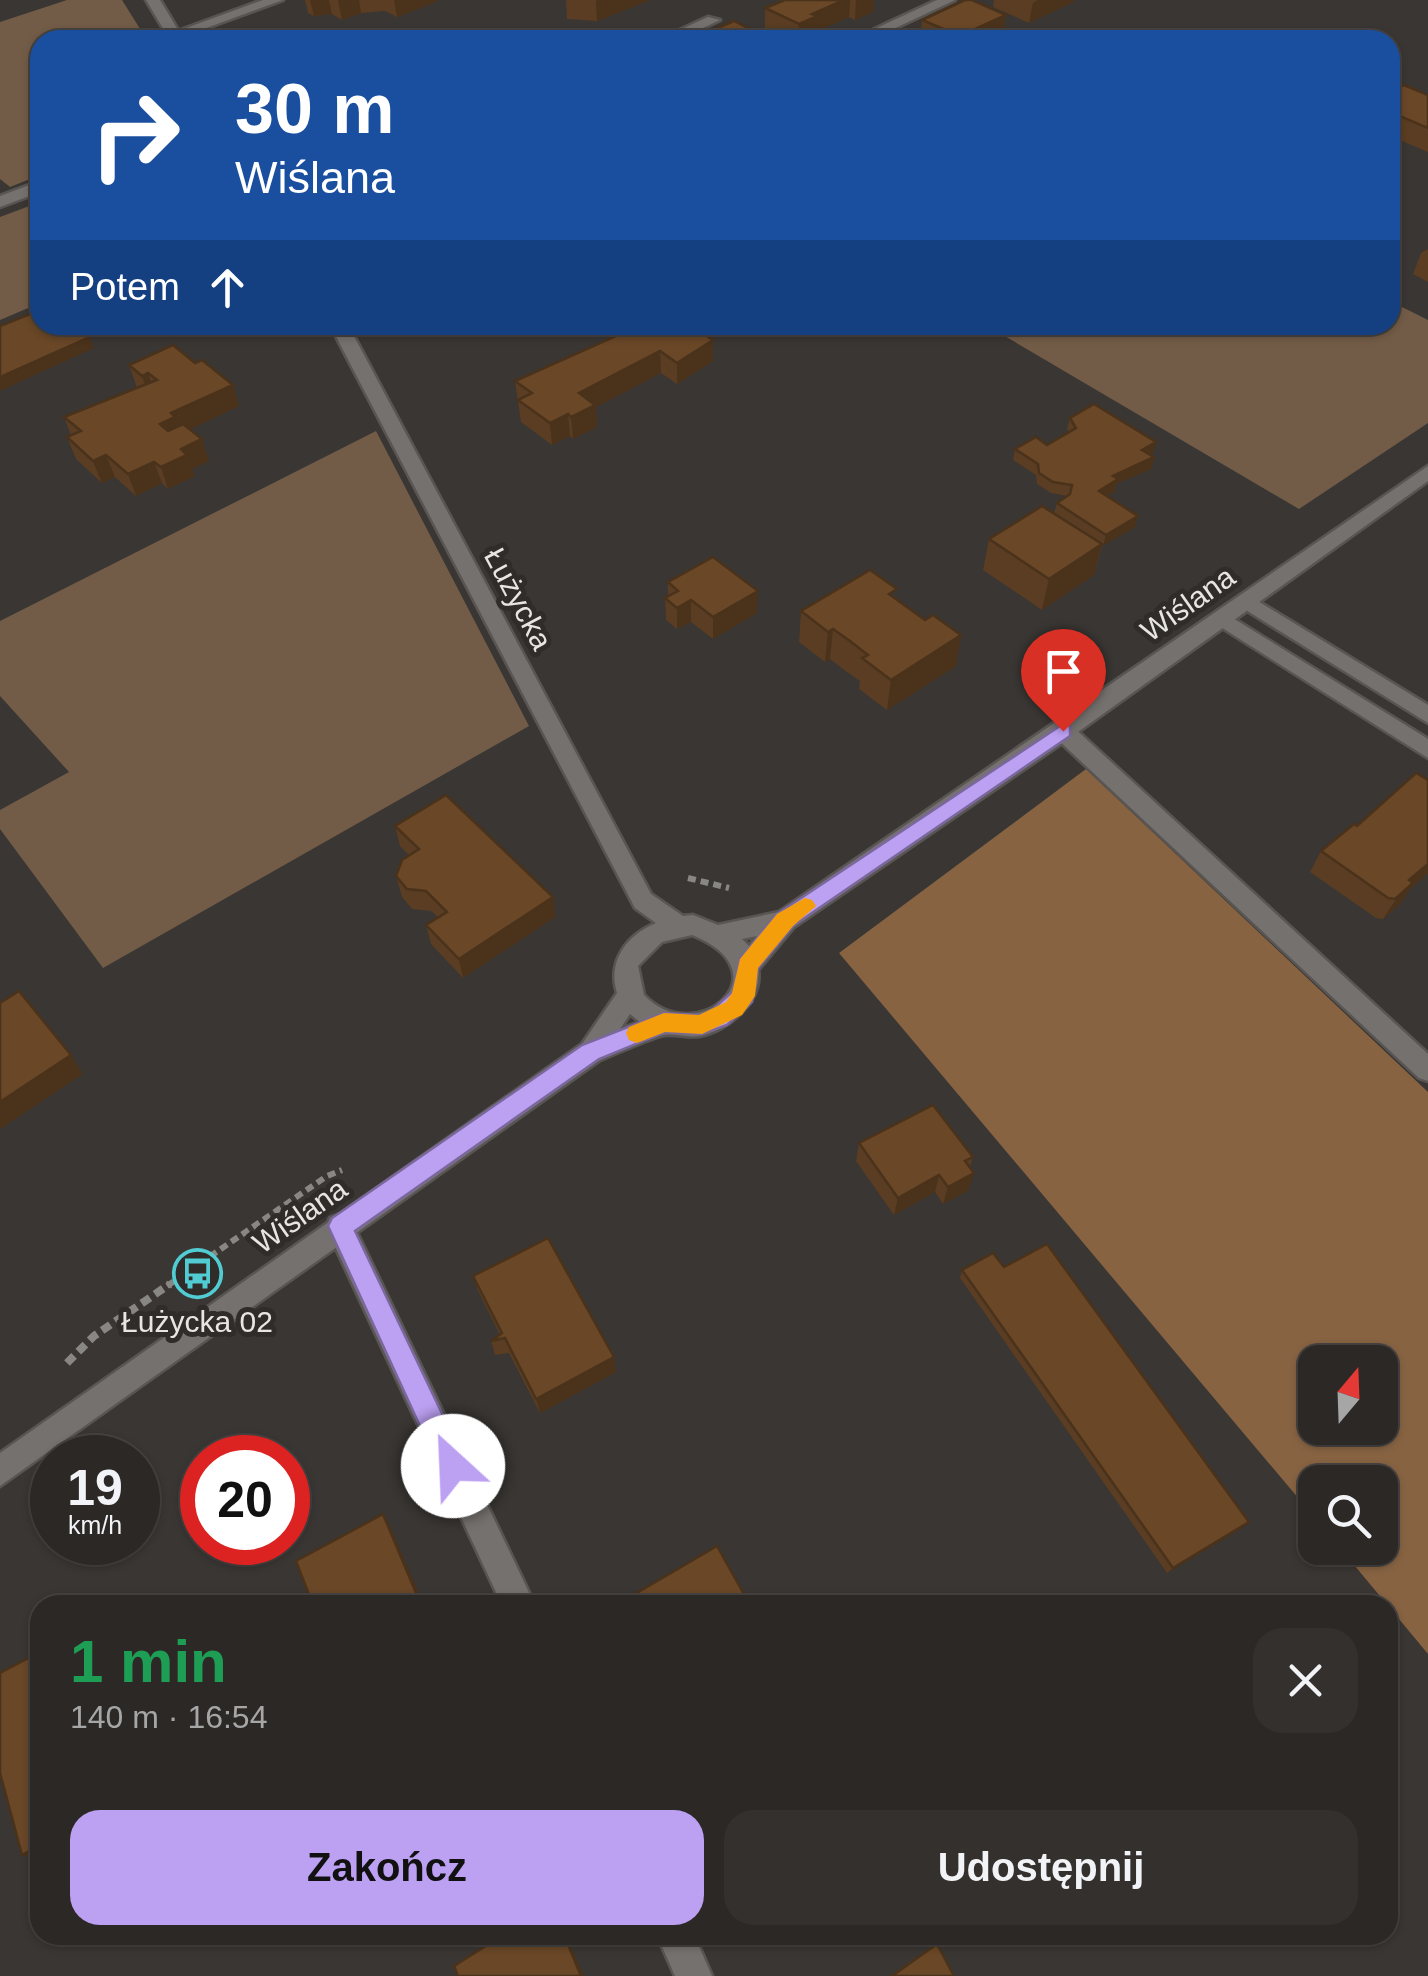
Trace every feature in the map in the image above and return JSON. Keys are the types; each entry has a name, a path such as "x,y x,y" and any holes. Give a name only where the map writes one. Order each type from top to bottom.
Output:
{"street":[{"path":"153,0 171,30"},
{"path":"197,30 276,0"},
{"path":"880,30 948,0"},
{"path":"690,30 713,20"},
{"path":"0,202 30,190"},
{"name":"Łużycka","path":"343,335 644,901"},
{"name":"Wiślana","path":"748,965 785,920 1063,731 1428,472"},
{"path":"1248,602 1428,715"},
{"path":"1223,619 1428,750"},
{"path":"1063,731 1428,1070"},
{"path":"644,901 678,926"},
{"path":"644,901 644,940"},
{"name":"Wiślana","path":"720,934 785,920"},
{"path":"678,926 720,934 733,942 748,965 744,996 719,1018 702,1025 664,1023 650,1016 630,995 626,965 644,940 660,930 678,926"},
{"name":"Wiślana","path":"591,1052 630,995"},
{"name":"Wiślana","path":"0,1470 591,1052 664,1023"},
{"path":"340,1226 514,1595"},
{"path":"679,1945 694,1976"}],"path":[{"path":"58,1372 94,1336 327,1176 345,1169"}],"shaded area":[{"path":"67,0 122,0 141,30 30,30 30,179 10,187 0,179 0,22"},
{"path":"30,206 30,307 0,320 0,217"},
{"path":"1400,306 1428,320 1428,423 1299,509 1003,335 1400,335"},
{"path":"376,431 529,726 103,968 0,829 0,810 69,772 0,696 0,621"},
{"path":"1086,769 1428,1092 1428,1654 1398,1618 1398,1595 1379,1595 1354,1565 1398,1565 1398,1465 1298,1465 1298,1498 839,953"}],"building":[{"path":"785,0 844,0 799,24 765,8"},
{"path":"965,0 1006,15 973,30 946,30 922,20"},
{"path":"734,21 752,30 713,30"},
{"path":"1404,85 1428,95 1428,128 1400,116 1400,87"},
{"path":"30,314 30,335 90,337 0,377 0,326"},
{"path":"705,335 713,340 677,363 660,351 579,393 595,405 571,417 568,414 550,423 518,400 532,393 515,381 616,336"},
{"path":"173,345 195,363 202,360 233,385 171,413 175,417 160,424 168,431 183,424 202,439 181,449 187,455 161,467 154,462 128,474 106,455 93,461 67,437 81,431 64,417 157,380 148,373 142,376 129,365"},
{"path":"1094,404 1156,442 1142,450 1154,457 1113,476 1118,479 1099,491 1138,516 1106,535 1057,503 1070,494 1072,485 1053,482 1039,473 1038,464 1015,449 1036,437 1047,445 1076,428 1070,418"},
{"path":"1042,506 1102,544 1049,579 989,539"},
{"path":"713,557 758,591 713,617 691,600 677,608 665,598 678,591 668,582"},
{"path":"870,570 897,589 889,594 925,620 933,615 961,635 891,680 862,658 868,655 850,641 833,629 828,632 801,611"},
{"path":"1416,773 1428,780 1428,864 1395,899 1388,898 1321,851 1354,824 1357,826"},
{"path":"446,795 553,897 459,959 426,925 447,912 426,891 407,889 396,876 402,860 419,849 395,826"},
{"path":"19,991 71,1055 0,1102 0,1003"},
{"path":"933,1105 973,1157 965,1161 974,1173 948,1187 939,1175 898,1198 859,1143"},
{"path":"548,1238 614,1357 536,1399 505,1338 491,1341 502,1333 473,1276"},
{"path":"1047,1244 1249,1522 1173,1568 962,1270 993,1253 1004,1267"},
{"path":"383,1514 417,1595 309,1595 298,1565 310,1565 310,1553"},
{"path":"717,1546 744,1595 636,1595"},
{"path":"30,1657 30,1851 22,1855 0,1773 0,1673"},
{"path":"487,1945 568,1945 581,1976 458,1976 454,1966"},
{"path":"938,1945 954,1976 892,1976"}],"slow traffic":[{"path":"637,1033 664,1023 702,1025 734,1008 744,996 748,965 785,920 805,906"}],"place":[{"name":"Łużycka 02","path":"197,1273"}],"route":[{"path":"453,1466 340,1226 591,1052 664,1023 702,1025 734,1008 744,996 748,965 785,920 1063,731"}]}
